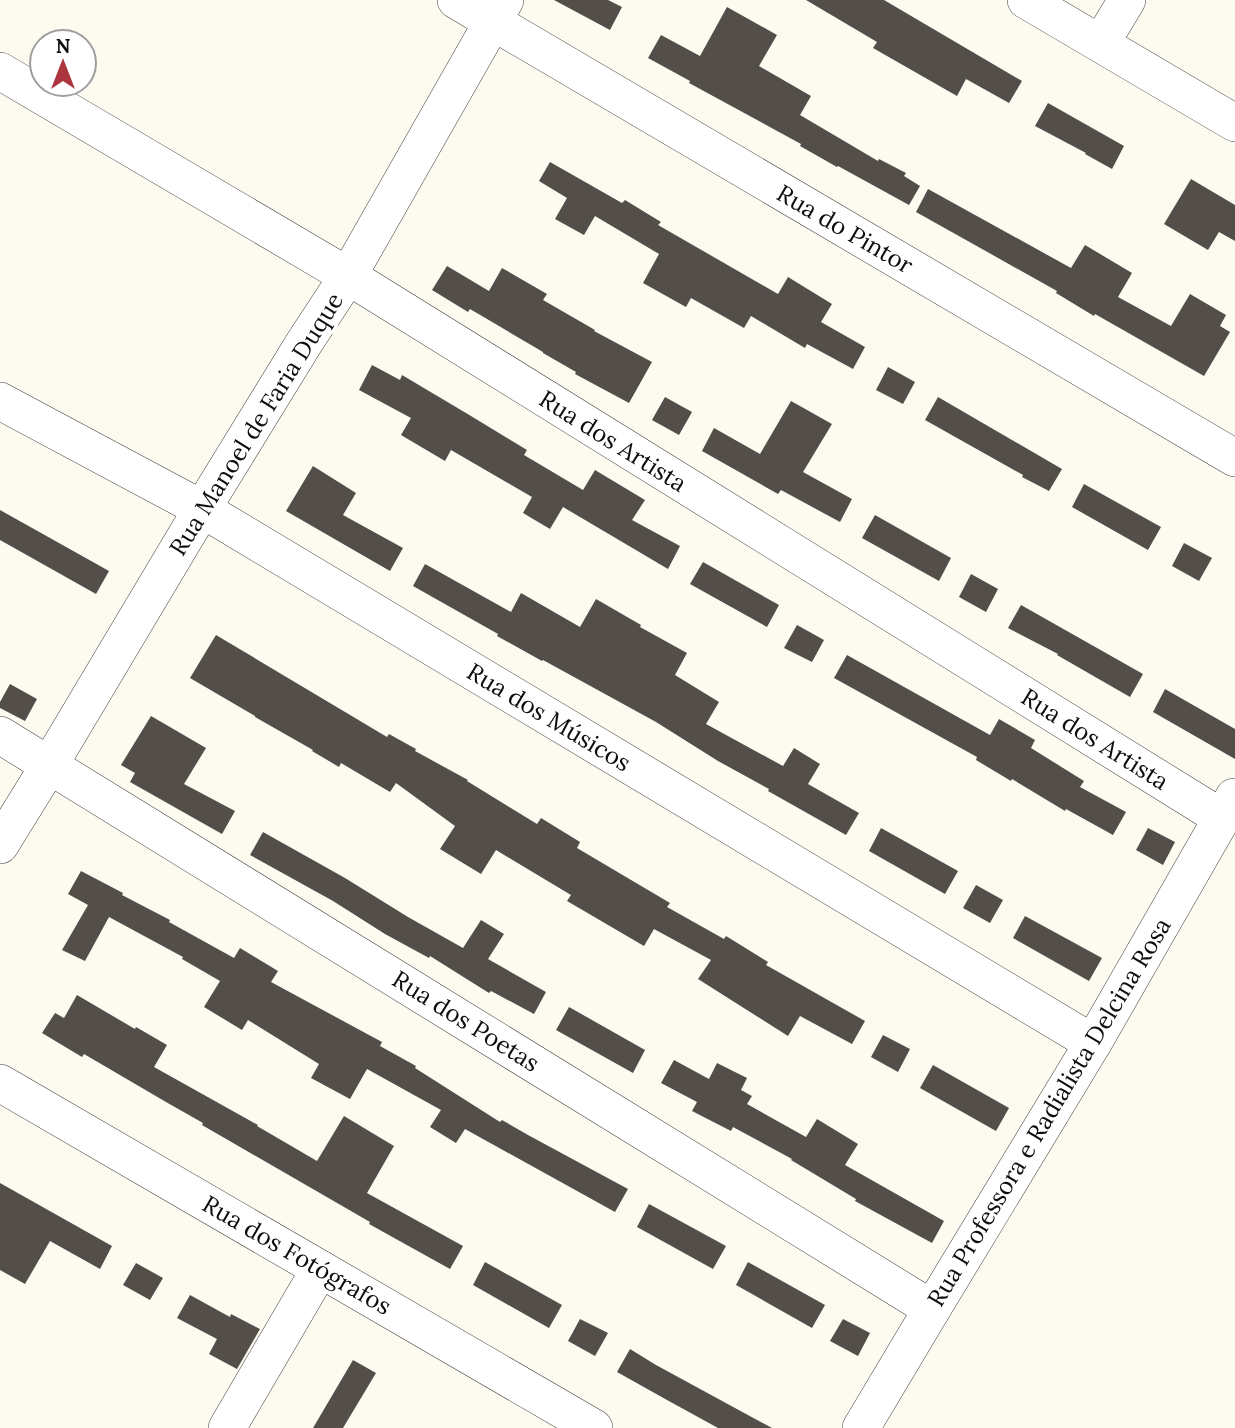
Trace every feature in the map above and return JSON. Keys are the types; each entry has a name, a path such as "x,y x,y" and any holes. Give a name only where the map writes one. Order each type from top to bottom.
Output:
{"street":[{"name":"Rua do Pintor","path":"456,0 499,11 1235,458"},
{"path":"1026,0 1235,123"},
{"path":"1101,43 1127,0"},
{"name":"Rua Manoel de Faria Duque","path":"0,845 202,509 348,276 499,11"},
{"name":"Rua dos Artista","path":"0,71 348,276 1228,807"},
{"name":"Rua dos Músicos","path":"0,401 202,509 1093,1043"},
{"name":"Rua dos Poetas","path":"0,735 932,1308"},
{"name":"Rua Professora e Radialista Delcina Rosa","path":"861,1428 1093,1043 1228,807"},
{"name":"Rua dos Fotógrafos","path":"0,1083 320,1269 547,1416 594,1428"},
{"path":"227,1428 320,1269"}],"building":[{"path":"554,0 608,0 622,7 610,30"},
{"path":"806,0 884,0 1022,81 1009,103 966,79 957,96 873,48 877,42"},
{"path":"727,7 777,35 759,66 811,96 800,115 878,161 879,159 906,173 904,176 920,186 909,205 837,167 648,58 661,35 700,56"},
{"path":"1048,103 1124,146 1112,169 1035,126"},
{"path":"550,162 622,203 625,200 661,222 658,225 778,294 788,277 832,304 821,322 865,347 853,369 807,344 805,348 751,316 744,328 691,298 686,307 643,283 659,254 595,216 584,235 555,219 567,198 539,181"},
{"path":"1191,179 1235,205 1235,241 1219,232 1208,250 1164,224"},
{"path":"928,189 1071,268 1085,245 1132,273 1118,297 1171,326 1190,294 1226,315 1220,326 1230,332 1204,376 1095,314 1094,316 1056,293 1057,291 916,212"},
{"path":"447,266 489,291 502,268 547,294 543,300 652,362 629,403 575,374 576,372 470,309 468,312 432,290"},
{"path":"372,365 400,380 402,375 527,450 524,455 583,490 595,470 645,500 632,520 680,546 668,569 563,507 550,529 523,513 532,497 451,450 445,461 401,435 411,418 359,390"},
{"path":"888,367 915,382 903,404 876,390"},
{"path":"665,397 692,412 679,435 652,420"},
{"path":"938,397 1062,469 1049,491 925,420"},
{"path":"791,401 832,424 803,472 852,499 840,522 781,490 778,494 702,451 714,428 760,454"},
{"path":"313,466 356,493 343,515 403,548 390,571 286,511"},
{"path":"1084,484 1161,527 1148,550 1072,507"},
{"path":"0,510 109,571 96,594 0,540"},
{"path":"875,515 951,558 939,581 862,538"},
{"path":"1184,543 1212,558 1199,581 1172,566"},
{"path":"703,562 779,605 767,627 690,584"},
{"path":"425,564 511,612 521,593 580,627 596,599 687,653 675,675 719,702 706,724 783,766 794,748 820,764 808,784 859,813 846,835 656,722 497,636 498,634 413,586"},
{"path":"971,574 998,589 986,612 959,597"},
{"path":"1021,605 1143,674 1130,697 1008,628"},
{"path":"797,625 824,640 812,662 784,648"},
{"path":"216,635 387,737 389,734 416,749 415,751 468,780 537,824 541,818 580,842 577,848 670,903 667,907 724,939 726,936 768,962 766,965 865,1021 852,1044 800,1016 788,1036 698,979 711,960 654,929 644,946 567,901 571,895 496,850 481,874 440,849 455,826 396,783 390,792 341,763 339,767 190,678"},
{"path":"847,655 990,735 999,719 1035,740 1031,748 1084,781 1080,787 1126,812 1113,835 1066,809 1065,811 1012,779 1011,781 976,760 977,757 834,678"},
{"path":"10,684 37,699 25,721 0,708 0,702"},
{"path":"1165,689 1235,729 1235,759 1153,712"},
{"path":"151,716 206,748 184,784 235,811 222,834 130,782 135,773 121,765"},
{"path":"881,828 958,871 945,894 869,851"},
{"path":"1148,828 1175,842 1163,865 1136,850"},
{"path":"263,832 463,948 481,920 504,934 488,959 546,992 534,1014 491,991 489,993 430,956 429,958 385,934 333,901 250,855"},
{"path":"81,871 234,958 240,948 278,971 271,982 382,1042 380,1046 416,1066 415,1068 500,1122 502,1120 628,1189 615,1212 465,1129 456,1143 430,1127 441,1110 367,1069 350,1099 311,1078 319,1064 248,1020 242,1030 204,1007 220,981 182,959 183,957 109,917 85,961 62,950 88,905 68,894"},
{"path":"976,885 1003,900 990,923 963,908"},
{"path":"1025,916 1102,958 1089,981 1013,938"},
{"path":"77,995 167,1045 154,1067 317,1161 344,1116 394,1146 367,1193 463,1246 450,1269 369,1224 370,1222 84,1054 82,1057 42,1033 55,1013 64,1018"},
{"path":"569,1007 645,1050 633,1073 556,1030"},
{"path":"883,1035 910,1049 898,1072 871,1057"},
{"path":"674,1060 709,1079 717,1063 747,1078 741,1090 752,1096 747,1104 806,1137 817,1119 858,1144 845,1165 944,1221 932,1243 855,1201 856,1199 792,1159 733,1127 731,1131 692,1111 697,1102 661,1083"},
{"path":"933,1065 1009,1108 996,1131 920,1088"},
{"path":"0,1183 112,1246 100,1269 50,1241 25,1284 0,1270"},
{"path":"649,1204 726,1246 713,1269 637,1227"},
{"path":"485,1262 562,1305 549,1328 473,1285"},
{"path":"748,1262 825,1305 812,1328 736,1285"},
{"path":"136,1263 163,1278 150,1300 123,1285"},
{"path":"190,1295 230,1317 231,1314 260,1329 237,1369 209,1354 217,1339 177,1318"},
{"path":"580,1319 608,1333 595,1356 568,1341"},
{"path":"843,1319 870,1333 858,1356 830,1341"},
{"path":"630,1349 772,1428 718,1428 667,1400 617,1372"},
{"path":"353,1360 376,1373 343,1428 313,1428"}]}
